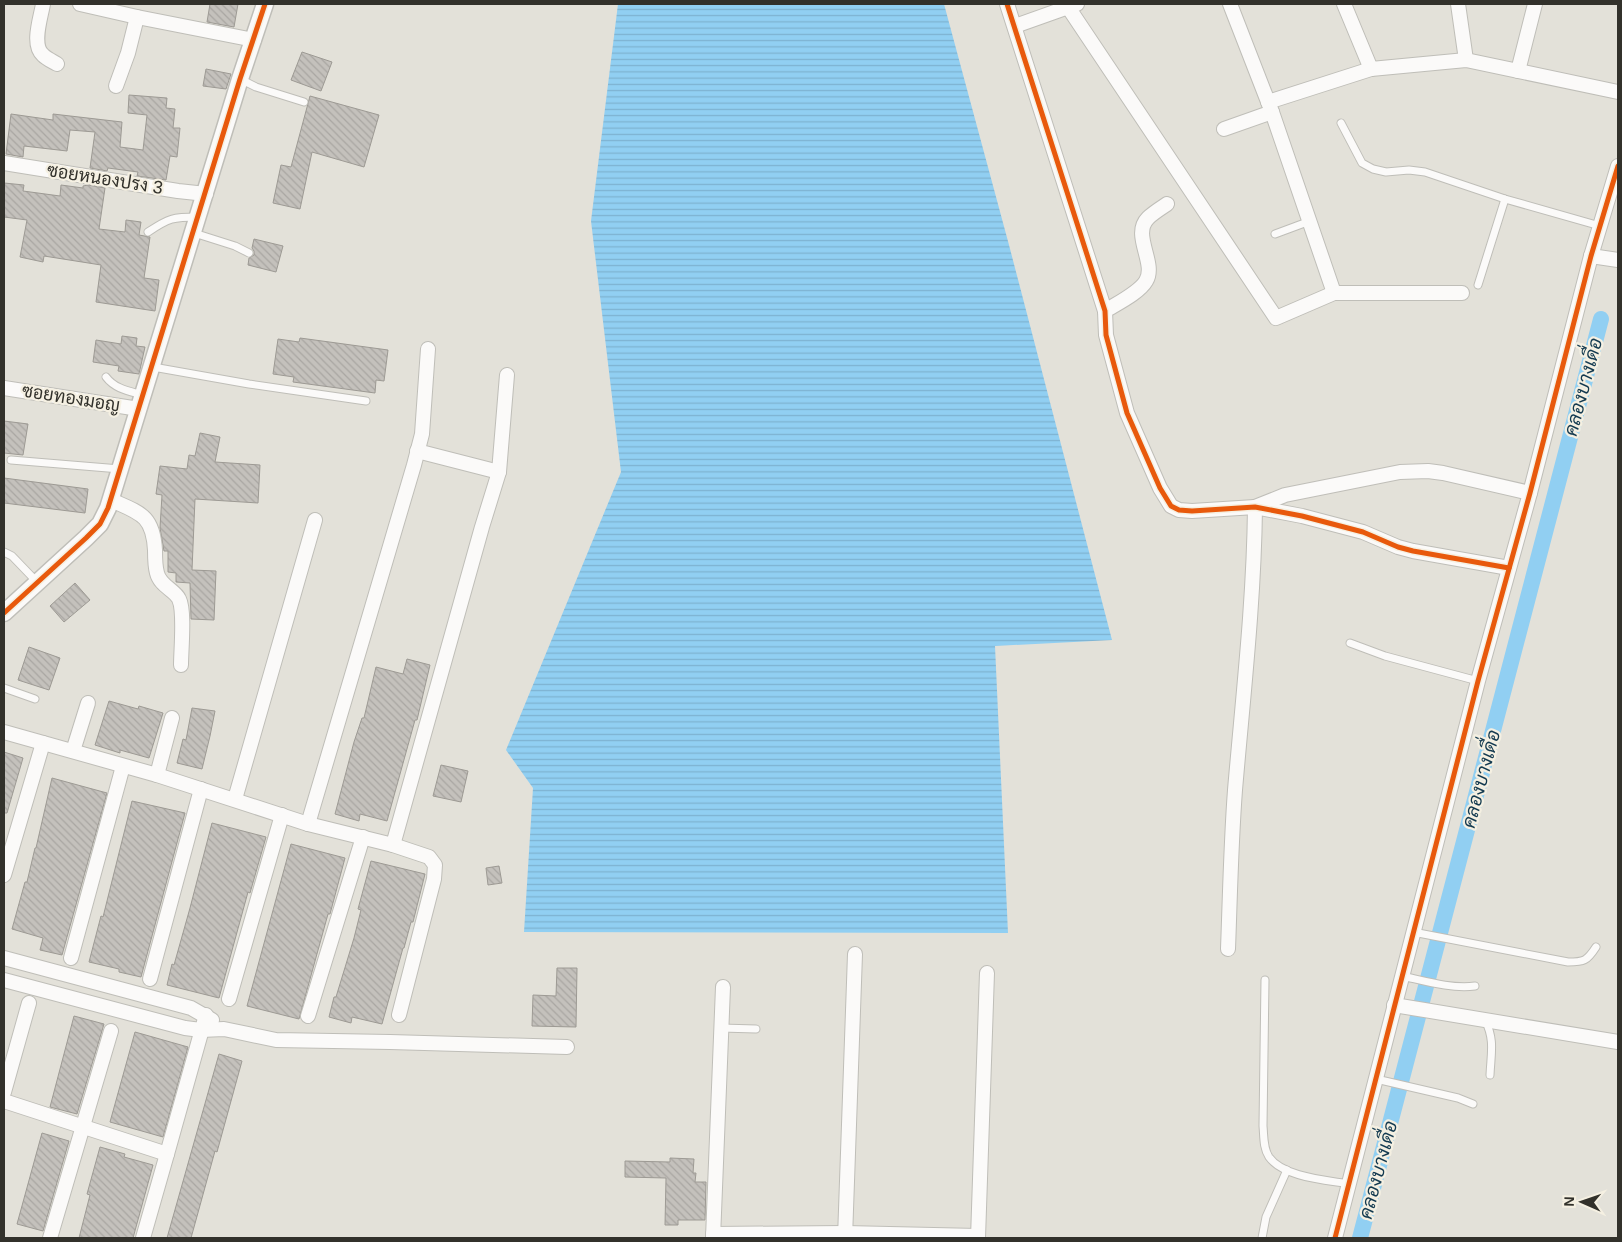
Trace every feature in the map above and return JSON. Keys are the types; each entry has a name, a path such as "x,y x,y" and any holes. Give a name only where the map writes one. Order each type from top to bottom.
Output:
{"street":[{"path":"43,4 36,42 37,48 42,55 57,64"},
{"path":"80,4 254,40"},
{"path":"4,613 100,524 111,500 240,79 265,4"},
{"path":"1007,4 1073,216 1105,311 1106,335 1127,413 1160,488 1171,506 1179,510 1192,511 1255,507 1302,516 1363,532 1398,547 1413,551 1509,568"},
{"path":"1230,4 1270,107 1334,292"},
{"path":"1344,4 1371,69"},
{"path":"1458,4 1466,60"},
{"path":"1518,71 1535,4"},
{"path":"1015,26 1070,5 1276,318 1334,292 1462,293"},
{"path":"116,86 128,53 137,17"},
{"path":"1224,129 1270,107 1371,69 1439,61 1466,60 1486,63 1618,92"},
{"name":"ซอยหนองปรง 3","path":"4,163 206,194"},
{"path":"1335,1238 1349,1184 1382,1080 1394,1005 1591,256 1618,166"},
{"path":"1105,311 1140,288 1146,280 1149,271 1142,235 1144,224 1148,218 1167,204"},
{"path":"1591,256 1618,260"},
{"path":"308,824 422,434 428,349"},
{"path":"393,845 499,472 507,375"},
{"name":"ซอยทองมอญ","path":"4,388 141,402"},
{"path":"417,452 499,472"},
{"path":"1255,507 1285,495 1400,472 1428,471 1443,473 1530,493"},
{"path":"111,500 134,510 149,521 154,532 157,575 166,588 178,597 182,607 180,665"},
{"path":"1228,949 1235,793 1249,644 1255,546 1255,507"},
{"path":"236,799 315,520"},
{"path":"73,751 88,703"},
{"path":"157,775 172,718"},
{"path":"4,732 157,775 236,799 308,824 393,845 428,857 435,866 434,879 399,1015"},
{"path":"4,875 43,743"},
{"path":"71,958 123,766"},
{"path":"150,979 201,789"},
{"path":"228,999 282,815"},
{"path":"308,1016 363,837"},
{"path":"845,1236 855,954"},
{"path":"4,958 191,1008 206,1015 224,1029"},
{"path":"722,988 713,1236 978,1237 986,973"},
{"path":"4,980 185,1028 202,1030 224,1029 276,1040 567,1047"},
{"path":"86,1002 92,981"},
{"path":"4,1092 29,1003"},
{"path":"1394,1005 1618,1042"},
{"path":"143,1238 206,1015"},
{"path":"50,1238 111,1032"},
{"path":"4,1101 166,1154"}],"lane":[{"path":"240,79 256,87 304,102"},
{"path":"1341,123 1362,163 1373,169 1386,172 1409,170 1425,172 1505,199 1600,226"},
{"path":"1478,285 1505,199"},
{"path":"148,232 169,219 182,217 249,253"},
{"path":"1275,234 1310,221"},
{"path":"152,367 366,401"},
{"path":"106,377 111,384 141,402"},
{"path":"11,460 120,470"},
{"path":"4,552 12,556 37,583"},
{"path":"1350,643 1385,656 1478,681"},
{"path":"4,688 35,699"},
{"path":"1413,932 1568,962 1581,962 1589,958 1596,947"},
{"path":"1402,976 1464,988 1475,986"},
{"path":"1265,980 1263,1126 1265,1146 1270,1158 1287,1170 1304,1176 1349,1184"},
{"path":"1485,1020 1490,1031 1492,1044 1490,1074"},
{"path":"721,1028 756,1029"},
{"path":"1382,1080 1458,1098 1473,1104"},
{"path":"1262,1238 1266,1217 1287,1170"}],"water":[{"path":"618,4 944,4 1112,640 995,646 1008,933 524,932 533,788 506,750 621,472 591,221"}],"building":[{"path":"210,4 238,4 234,27 207,22"},
{"path":"302,52 332,62 321,91 291,80"},
{"path":"206,69 231,74 226,89 203,86"},
{"path":"129,95 167,98 166,108 175,109 173,128 180,128 177,157 170,156 166,180 137,176 138,172 108,168 107,171 90,168 95,132 70,130 67,151 24,146 23,157 6,154 11,114 53,120 53,114 122,122 120,147 143,150 147,115 128,113"},
{"path":"310,96 379,115 364,167 312,152 300,209 273,203 281,165 291,167"},
{"path":"4,183 24,185 23,191 60,196 61,185 83,188 83,186 88,185 105,188 99,229 125,232 126,220 141,222 139,235 150,237 144,278 159,280 155,311 96,302 101,265 44,256 43,262 20,257 27,220 4,217"},
{"path":"254,239 283,246 276,272 248,265 249,258 254,255 252,248"},
{"path":"122,336 137,338 136,346 145,347 139,374 118,371 119,366 93,362 96,340 121,344"},
{"path":"300,338 388,350 384,381 376,380 375,393 293,382 294,377 273,374 278,339 299,342"},
{"path":"4,421 28,424 23,455 4,453"},
{"path":"200,433 220,437 215,462 260,465 258,503 195,499 192,570 216,571 214,620 191,619 190,583 176,582 176,573 168,572 168,551 164,551 160,528 162,495 156,494 160,466 187,469 189,455 195,456"},
{"path":"4,478 88,489 85,513 4,503"},
{"path":"75,583 90,600 64,622 50,606"},
{"path":"29,647 60,658 49,690 18,680"},
{"path":"407,659 430,665 417,720 415,720 387,821 360,814 359,821 335,814 354,742 362,718 364,718 376,667 403,674"},
{"path":"109,701 138,709 139,706 163,713 149,758 120,750 120,753 95,745"},
{"path":"192,708 215,711 202,769 177,763 183,739 186,740"},
{"path":"4,752 23,758 7,813 4,813"},
{"path":"441,765 468,771 461,802 433,796"},
{"path":"52,778 107,793 62,955 40,950 43,938 12,929 25,882 27,882"},
{"path":"132,801 185,813 141,977 119,972 119,969 89,962 101,916 103,917"},
{"path":"212,823 266,837 250,893 248,892 219,998 167,985 190,908"},
{"path":"291,844 345,858 299,1019 247,1006"},
{"path":"371,861 425,874 413,922 411,922 403,948 382,1024 352,1017 351,1023 329,1017 354,938 361,910 358,909"},
{"path":"499,866 502,883 488,885 486,868"},
{"path":"557,968 577,968 576,1027 532,1026 533,995 556,996"},
{"path":"74,1016 104,1024 77,1114 50,1107"},
{"path":"135,1032 188,1047 163,1137 110,1122"},
{"path":"219,1054 242,1061 217,1152 215,1151 191,1238 167,1238"},
{"path":"42,1133 69,1141 43,1231 17,1224"},
{"path":"100,1147 125,1154 124,1157 153,1165 133,1238 79,1238 90,1195 87,1194"},
{"path":"670,1158 694,1159 693,1173 696,1173 695,1182 706,1182 705,1220 678,1220 678,1225 665,1225 666,1178 625,1177 625,1161 670,1162"}],"waterway":[{"name":"คลองบางเดื่อ","path":"1360,1238 1601,319"}],"cycle path":[{"path":"4,613 100,524 108,508 240,79 265,4"},
{"path":"1007,4 1105,311 1106,335 1127,413 1160,488 1171,506 1179,510 1192,511 1255,507 1302,516 1363,532 1398,547 1413,551 1509,568"},
{"path":"1335,1238 1478,681 1530,493 1591,256 1618,166"}]}
